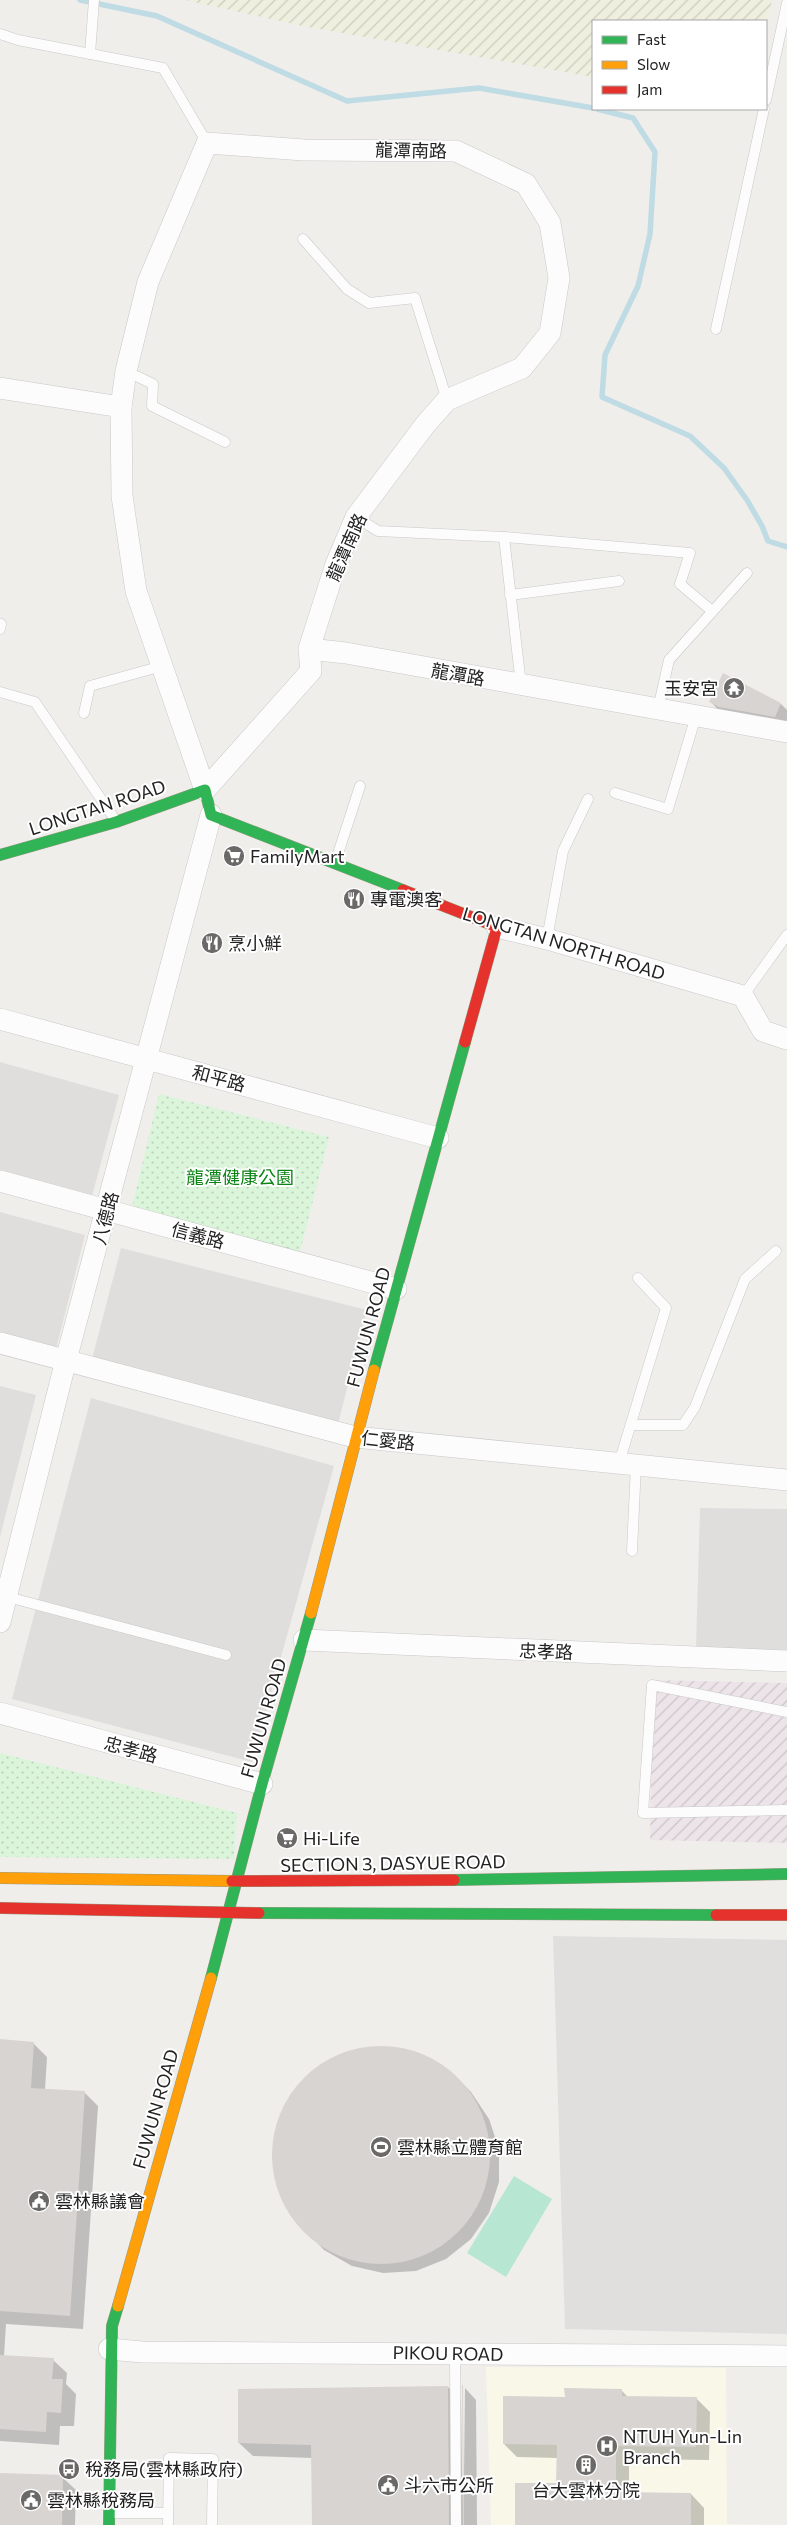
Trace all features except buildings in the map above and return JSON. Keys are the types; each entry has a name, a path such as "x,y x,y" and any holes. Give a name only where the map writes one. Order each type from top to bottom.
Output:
{"street":[{"path":"207,142 148,282 126,371 121,407 122,496 136,591 211,815"},
{"name":"龍潭南路","path":"207,142 304,150 456,151 526,184 550,223 559,278 550,333 522,368 447,400 425,424 356,516 336,564 309,649"},
{"path":"0,388 121,407"},
{"path":"204,790 312,671 309,649"},
{"name":"龍潭路","path":"309,649 346,653 787,732"},
{"name":"LONGTAN ROAD","path":"0,855 116,822 204,790"},
{"name":"LONGTAN NORTH ROAD","path":"211,815 497,928 547,939 743,996"},
{"name":"八德路","path":"0,1622 3,1596 211,815"},
{"name":"FUWUN ROAD","path":"109,2519 110,2349 112,2326 229,1913 262,1784 304,1640 355,1437 497,928"},
{"path":"743,996 763,1031 787,1039"},
{"name":"和平路","path":"0,1019 438,1138"},
{"name":"信義路","path":"0,1181 396,1289"},
{"name":"仁愛路","path":"0,1343 355,1437 787,1480"},
{"name":"忠孝路","path":"304,1640 787,1661"},
{"name":"忠孝路","path":"0,1713 262,1784"},
{"name":"SECTION 3, DASYUE ROAD","path":"0,1878 360,1882 787,1874"},
{"path":"0,1908 229,1913 787,1915"},
{"name":"PIKOU ROAD","path":"110,2349 142,2352 787,2356"}],"lane":[{"path":"90,54 94,0"},
{"path":"767,96 787,7"},
{"path":"0,34 18,40 163,68 207,142"},
{"path":"716,329 764,110"},
{"path":"303,240 348,290 369,303 415,298 447,400"},
{"path":"126,371 153,384 152,406 225,442"},
{"path":"356,516 378,531 504,537 690,553 680,584 712,611"},
{"path":"504,537 521,685"},
{"path":"658,709 669,660 747,573"},
{"path":"510,595 619,581"},
{"path":"84,713 90,686 162,666"},
{"path":"0,692 35,702 116,822"},
{"path":"615,793 668,809 696,716"},
{"path":"335,863 360,786"},
{"path":"547,939 563,851 588,799"},
{"path":"743,996 787,934"},
{"path":"631,1425 683,1425 695,1407 745,1279 776,1251"},
{"path":"632,1551 628,1464 631,1425 666,1308 638,1278"},
{"path":"3,1596 226,1655"},
{"path":"787,1712 652,1685 643,1813 787,1810"},
{"path":"455,2353 456,2525"},
{"path":"168,2525 169,2458 213,2459 212,2525"},
{"path":"109,2519 168,2513"}],"shaded area":[{"path":"0,1062 119,1095 91,1200 0,1174"},
{"path":"0,1212 85,1235 56,1349 0,1334"},
{"path":"121,1248 367,1310 338,1424 92,1359"},
{"path":"0,1386 36,1395 0,1537"},
{"path":"91,1398 334,1466 252,1762 12,1699"},
{"path":"700,1508 787,1509 787,1650 696,1648"},
{"path":"653,1680 787,1683 787,1843 650,1840"},
{"path":"553,1936 787,1940 787,2334 565,2329"},
{"name":"NTUH Yun-Lin Branch","path":"486,2367 726,2368 727,2524 769,2525 491,2525"}],"green space":[{"path":"185,0 772,0 767,20 592,20 592,77 302,26"},
{"name":"龍潭健康公園","path":"159,1094 329,1137 299,1256 131,1211"},
{"path":"0,1753 237,1813 234,1859 0,1857"},
{"path":"514,2176 552,2199 506,2277 467,2253"}],"waterway":[{"path":"80,0 157,16 347,101 479,88 592,108"},
{"path":"601,110 633,118 655,152 650,234 638,286 605,355 602,397 690,436 724,468 747,500 768,541 787,547"}],"traffic: fast":[{"path":"0,855 116,822 205,790 211,815 403,890"},
{"path":"374,1370 465,1042"},
{"path":"211,1978 262,1784 311,1613"},
{"path":"454,1880 787,1874"},
{"path":"259,1913 716,1915"},
{"path":"109,2525 112,2326 118,2306"}],"traffic: slow":[{"path":"311,1613 374,1370"},
{"path":"0,1878 232,1881"},
{"path":"118,2306 211,1978"}],"traffic: jam":[{"path":"403,890 497,927 465,1042"},
{"path":"232,1881 454,1880"},
{"path":"0,1908 259,1913"},
{"path":"716,1915 787,1915"}],"place":[{"name":"玉安宮","path":"734,688"},
{"name":"FamilyMart","path":"234,856"},
{"name":"專電澳客","path":"354,899"},
{"name":"烹小鮮","path":"212,943"},
{"name":"Hi-Life","path":"287,1838"},
{"name":"雲林縣立體育館","path":"381,2147"},
{"name":"雲林縣議會","path":"39,2201"},
{"name":"NTUH Yun-Lin Branch","path":"607,2446"},
{"name":"台大雲林分院","path":"586,2465"},
{"name":"稅務局(雲林縣政府)","path":"69,2469"},
{"name":"斗六市公所","path":"388,2485"},
{"name":"雲林縣稅務局","path":"31,2500"}]}
